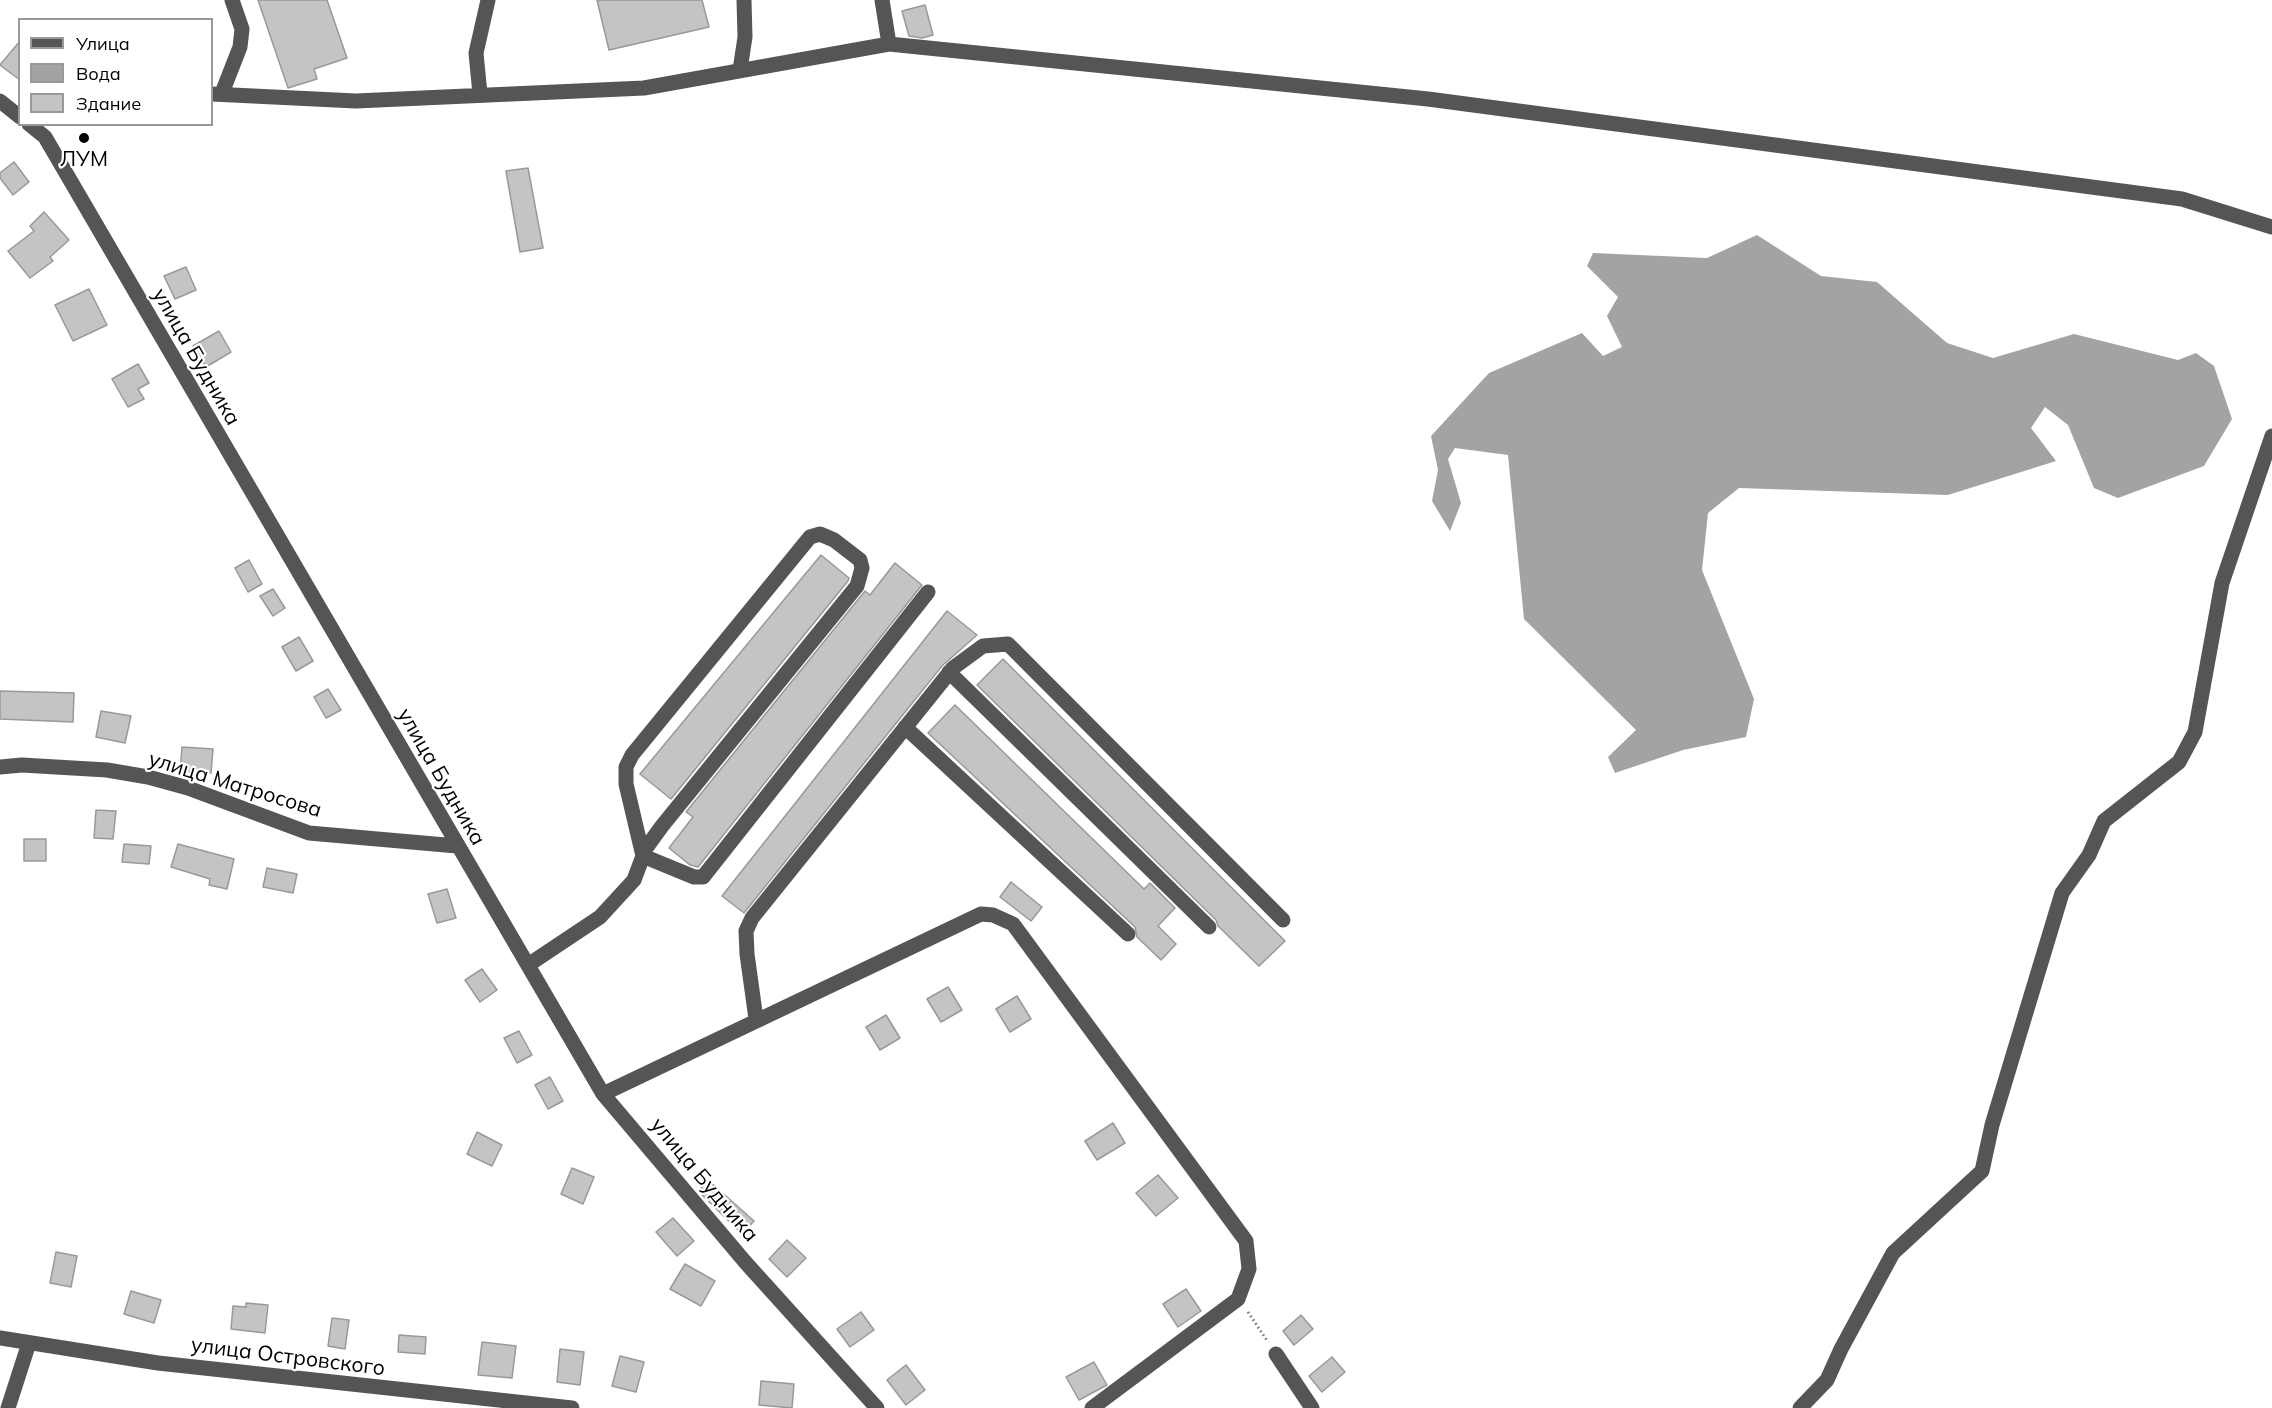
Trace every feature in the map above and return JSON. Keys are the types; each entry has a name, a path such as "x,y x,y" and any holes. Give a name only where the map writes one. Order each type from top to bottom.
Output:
{"street":[{"path":"480,94 476,53 488,0"},
{"path":"740,70 745,38 744,0"},
{"path":"882,0 889,44"},
{"path":"235,1 242,29 240,46 217,93 356,101 644,88 889,44 1428,99 2182,199 2272,227"},
{"path":"0,101 18,115"},
{"name":"улица Будника","path":"31,126 45,137 603,1094 747,1263 877,1408"},
{"path":"1800,1408 1827,1380 1840,1349 1893,1253 1982,1171 1992,1125 2062,893 2089,855 2103,820 2179,762 2195,732 2222,583 2272,436"},
{"path":"528,965 600,917 633,880 643,856 662,826 857,586 862,568 860,560 845,547 820,534 810,537 632,755 626,767 626,784 643,856"},
{"path":"643,856 694,877 703,877 928,592"},
{"path":"756,1019 746,931 752,918 949,672 983,646 1008,644 1283,920"},
{"path":"949,672 1209,927"},
{"path":"905,727 1128,934"},
{"name":"улица Матросова","path":"0,767 96,770 138,776 188,788 309,833 457,846"},
{"path":"603,1094 756,1019 981,914 993,915 1013,924 1022,933 1246,1241 1249,1269 1238,1299 1092,1408"},
{"name":"улица Островского","path":"0,1338 159,1363 572,1408"},
{"path":"8,1408 29,1342"},
{"path":"1276,1354 1312,1408"}],"path":[{"path":"1238,1299 1276,1354"}],"water":[{"path":"1757,235 1821,276 1877,282 1947,343 1993,358 2074,334 2178,360 2196,353 2214,366 2232,419 2204,466 2118,498 2094,488 2068,425 2045,407 2031,428 2056,461 1948,495 1739,488 1708,513 1702,570 1754,699 1746,737 1683,750 1615,773 1608,757 1636,730 1524,619 1508,455 1455,448 1448,459 1461,503 1450,531 1432,501 1438,470 1431,436 1489,373 1582,333 1603,356 1622,347 1607,316 1618,297 1587,266 1593,253 1707,258"}],"building":[{"path":"258,0 327,0 347,58 314,69 317,79 288,88"},
{"path":"597,0 702,0 709,27 609,50"},
{"path":"925,5 933,35 922,38 909,36 902,11"},
{"path":"18,43 18,78 0,65"},
{"path":"14,162 29,182 13,195 0,178 0,173"},
{"path":"528,168 543,248 520,252 506,171"},
{"path":"44,212 69,240 50,257 53,261 30,278 8,251 34,231 30,226"},
{"path":"186,267 196,290 175,299 164,276"},
{"path":"89,289 107,325 73,341 55,305"},
{"path":"219,331 231,352 206,367 193,346"},
{"path":"138,364 149,383 138,389 144,399 128,407 112,379"},
{"path":"821,555 849,578 848,581 671,799 640,774"},
{"path":"249,560 262,584 248,592 235,568"},
{"path":"895,563 922,585 698,867 690,865 669,848 693,817 686,812 865,591 870,595"},
{"path":"273,589 285,608 273,616 260,596"},
{"path":"947,611 977,635 942,666 744,913 722,896"},
{"path":"299,637 313,661 296,671 282,647"},
{"path":"1003,659 1285,941 1259,966 1218,926 1216,920 977,685"},
{"path":"328,689 341,710 326,718 314,697"},
{"path":"0,691 74,693 73,722 0,719"},
{"path":"955,705 1144,889 1150,883 1175,908 1158,926 1176,944 1161,960 1137,937 1135,927 928,733"},
{"path":"101,711 131,716 125,743 96,737"},
{"path":"182,747 213,749 211,773 180,771"},
{"path":"96,810 116,811 113,839 94,838"},
{"path":"24,839 46,839 46,861 24,861"},
{"path":"124,844 151,846 149,864 122,862"},
{"path":"178,844 234,859 227,889 209,885 210,879 171,867"},
{"path":"267,868 297,874 293,893 263,887"},
{"path":"1011,882 1042,907 1031,921 1000,897"},
{"path":"447,889 456,918 437,923 428,894"},
{"path":"482,969 497,990 480,1002 465,980"},
{"path":"948,987 962,1010 941,1022 927,999"},
{"path":"1017,996 1031,1019 1010,1032 996,1009"},
{"path":"886,1015 900,1038 880,1050 866,1027"},
{"path":"519,1031 532,1055 517,1063 504,1038"},
{"path":"550,1077 563,1101 548,1109 535,1085"},
{"path":"1113,1123 1125,1143 1097,1160 1085,1141"},
{"path":"477,1132 502,1145 492,1166 467,1154"},
{"path":"572,1168 594,1177 583,1204 561,1194"},
{"path":"1158,1175 1178,1198 1156,1216 1136,1193"},
{"path":"708,1180 754,1221 742,1234 698,1191"},
{"path":"673,1218 694,1241 677,1256 656,1232"},
{"path":"787,1240 806,1258 787,1277 769,1259"},
{"path":"56,1252 77,1256 71,1287 50,1283"},
{"path":"685,1264 715,1281 701,1306 670,1289"},
{"path":"1186,1289 1201,1311 1178,1327 1163,1304"},
{"path":"131,1291 161,1300 154,1323 124,1314"},
{"path":"246,1303 268,1305 265,1333 231,1329 233,1306 246,1307"},
{"path":"861,1312 874,1330 850,1347 837,1329"},
{"path":"1301,1315 1313,1329 1294,1345 1283,1331"},
{"path":"332,1318 349,1320 345,1349 328,1346"},
{"path":"399,1335 426,1337 425,1354 398,1352"},
{"path":"482,1342 516,1346 512,1378 478,1375"},
{"path":"560,1349 584,1352 580,1385 557,1382"},
{"path":"620,1356 644,1362 636,1392 612,1386"},
{"path":"1332,1357 1345,1372 1322,1392 1309,1376"},
{"path":"1094,1362 1107,1385 1079,1400 1066,1377"},
{"path":"906,1365 925,1390 906,1405 887,1380"},
{"path":"761,1381 794,1384 792,1408 759,1405"}],"place":[{"name":"ЛУМ","path":"84,138"}]}
